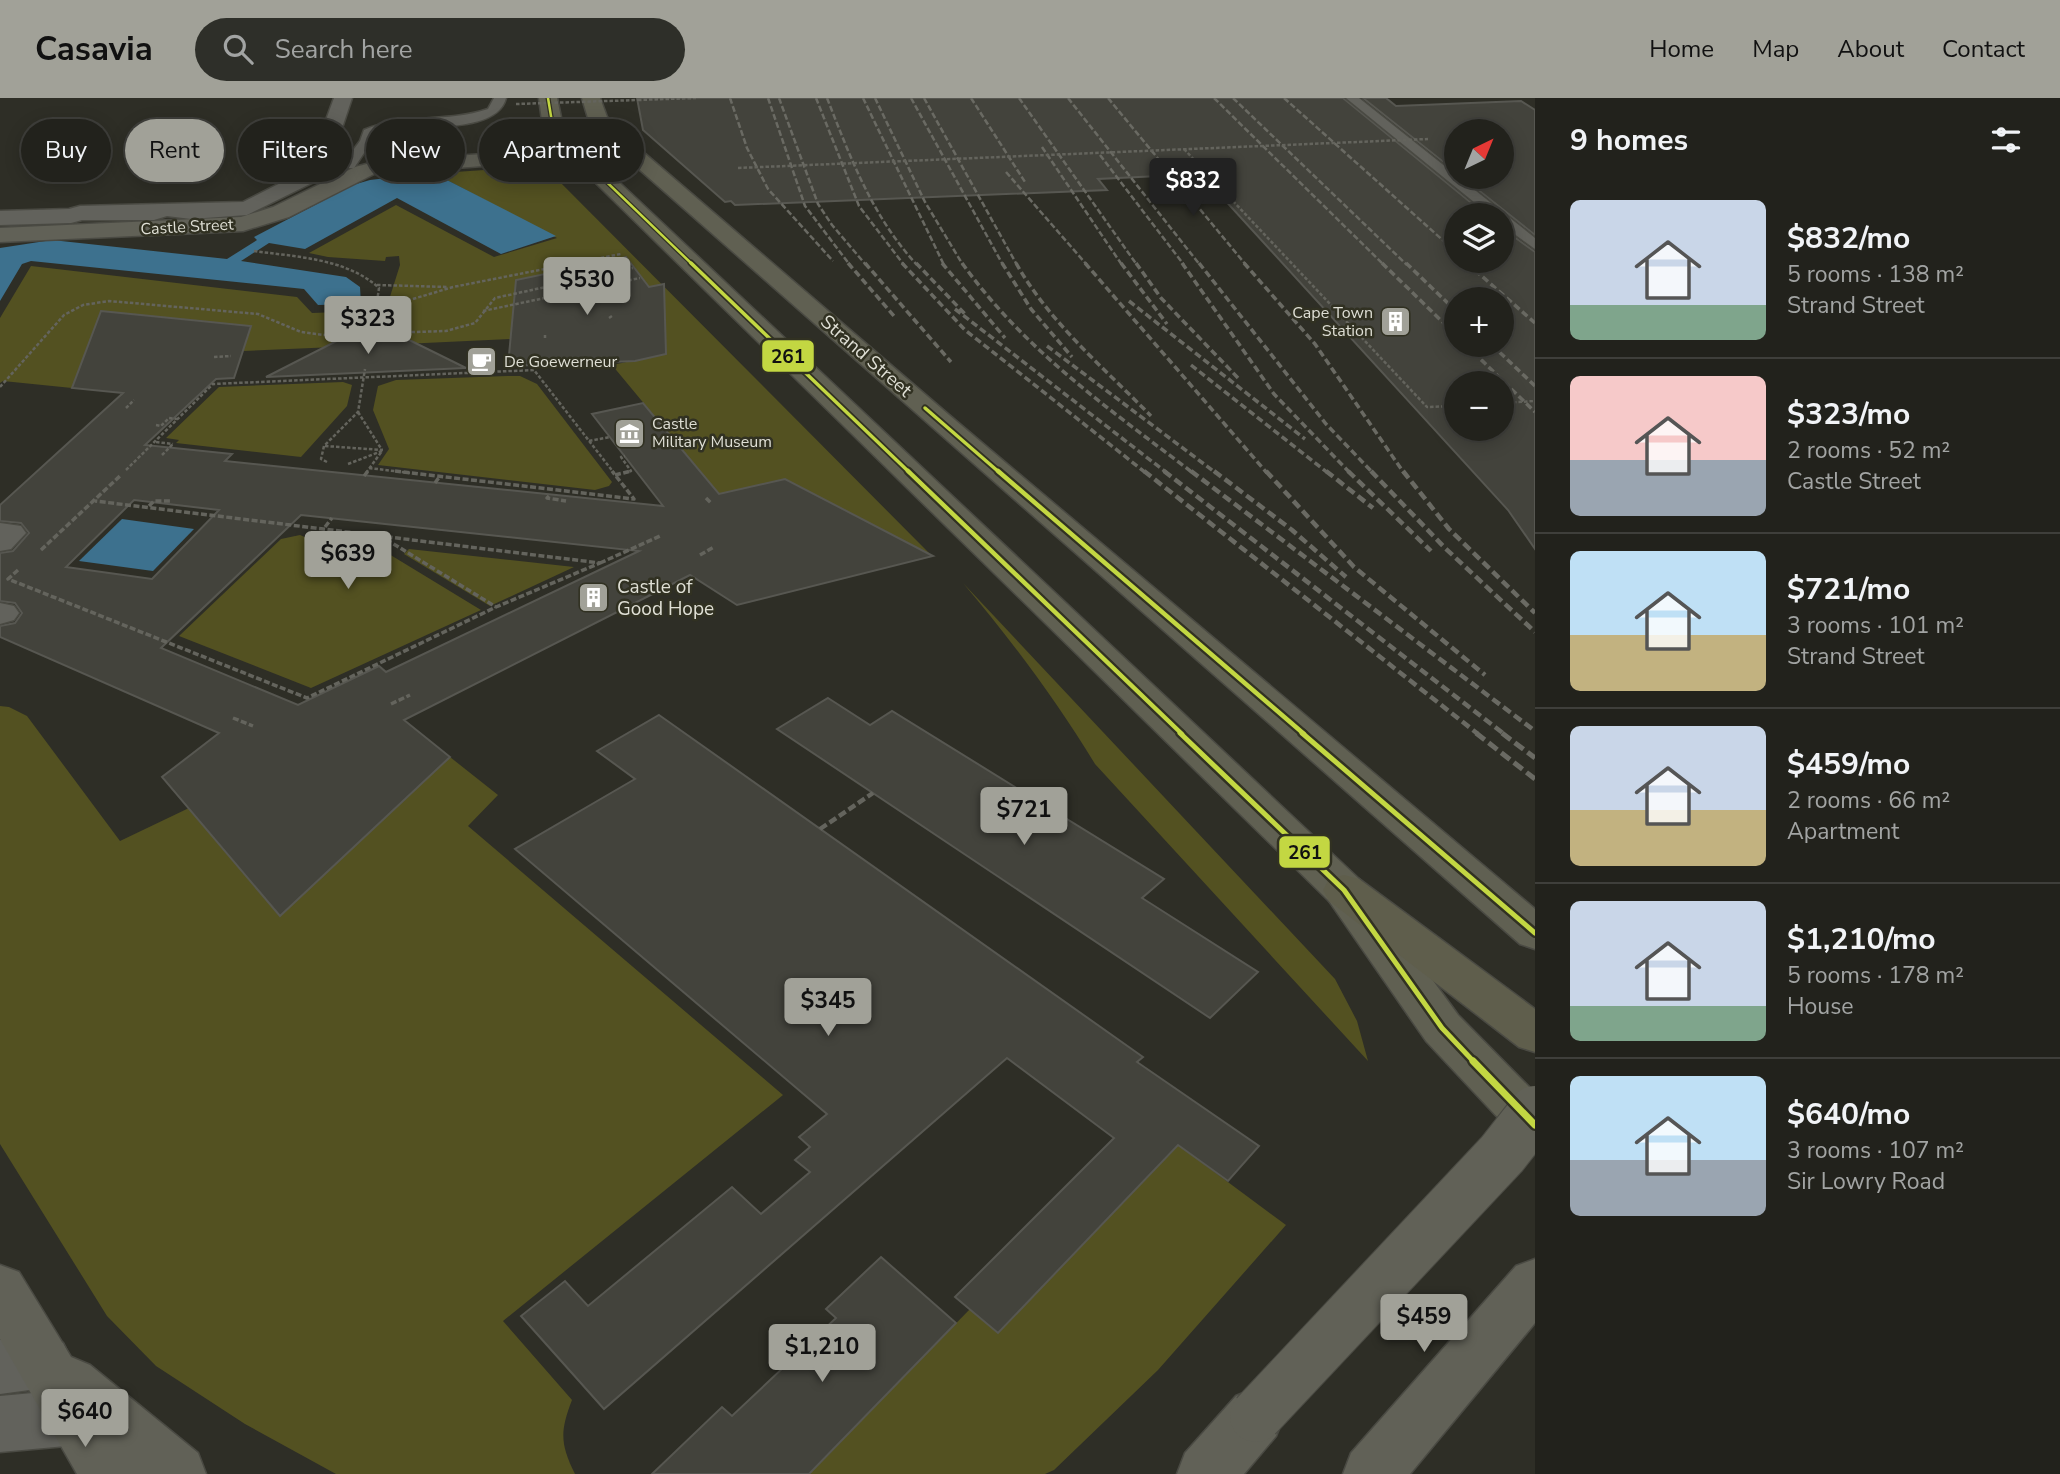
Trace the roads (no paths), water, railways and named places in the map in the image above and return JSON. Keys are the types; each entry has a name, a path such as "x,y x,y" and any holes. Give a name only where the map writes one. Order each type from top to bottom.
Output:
{"highway":[{"path":"1344,890 1535,1034"}],"main road":[{"path":"548,98 552,119"},
{"name":"Strand Street","path":"591,98 594,112 600,119"},
{"name":"Castle Street","path":"0,235 243,224 281,212 355,168 479,156"},
{"name":"Strand Street","path":"644,163 939,421 1535,933"},
{"name":"Castle Street","path":"0,220 240,211 281,198 366,164"},
{"path":"607,182 1344,890 1442,1028 1535,1125"},
{"path":"1220,1453 1502,1154 1535,1112"},
{"path":"1372,1474 1535,1283"},
{"path":"0,1289 22,1365 76,1417 109,1474"},
{"path":"22,1365 177,1474"}],"street":[{"path":"0,220 71,216 80,212 231,210 254,205 317,173 343,98"},
{"path":"355,168 338,151 360,98"},
{"path":"0,532 10,533 0,542"},
{"path":"0,1424 76,1417"}],"lane":[{"path":"465,120 479,118 498,106 500,98"},
{"path":"1352,98 1483,203"},
{"path":"355,168 366,141"},
{"path":"1514,228 1535,245"}],"water":[{"path":"366,181 451,182 556,236 501,254 397,198 305,249 269,243 241,261 346,277 360,287 361,304 318,305 304,289 31,261 22,264 0,301 0,248 52,240 227,259 257,240 254,237 353,185"},
{"path":"122,519 194,529 153,571 79,561"}],"railway":[{"path":"730,98 747,148 768,189 833,261"},
{"path":"768,98 805,206 850,265"},
{"path":"779,98 818,204 866,265"},
{"path":"816,98 859,206 904,265"},
{"path":"827,98 854,165 875,207 917,265"},
{"path":"863,98 944,265"},
{"path":"875,98 925,202 963,265"},
{"path":"911,98 1003,265"},
{"path":"924,98 1017,265"},
{"path":"971,98 1025,182"},
{"path":"1019,98 1137,265"},
{"path":"1068,98 1200,265"},
{"path":"1108,98 1246,265"},
{"path":"1214,98 1384,265"},
{"path":"1233,98 1407,265"},
{"path":"1284,98 1444,241"},
{"path":"1042,147 1122,265"},
{"path":"1100,155 1184,265"},
{"path":"1006,172 1087,265"},
{"path":"848,263 894,316"},
{"path":"865,263 951,362"},
{"path":"902,263 965,330 1146,473"},
{"path":"916,263 965,314"},
{"path":"942,263 1005,338"},
{"path":"962,263 987,295 1040,351 1099,401 1193,473"},
{"path":"1002,263 1031,309 1072,357"},
{"path":"1016,263 1029,285 1061,325 1151,416"},
{"path":"1085,263 1267,473"},
{"path":"1121,263 1167,324"},
{"path":"1136,263 1161,298 1240,380"},
{"path":"1182,263 1274,394 1349,472"},
{"path":"1199,263 1326,424 1373,473"},
{"path":"1244,263 1315,344 1404,473"},
{"path":"1382,263 1444,323"},
{"path":"1406,263 1444,299"},
{"path":"1478,273 1535,323"},
{"path":"1129,301 1305,439"},
{"path":"955,309 1167,473"},
{"path":"1047,346 1216,473"},
{"path":"1478,357 1535,412"},
{"path":"1505,357 1535,386"},
{"path":"1191,365 1328,473"},
{"path":"1144,471 1478,734"},
{"path":"1164,471 1504,734"},
{"path":"1191,471 1535,731"},
{"path":"1214,471 1292,530 1346,577"},
{"path":"1266,471 1354,567 1485,675"},
{"path":"1326,471 1373,508"},
{"path":"1371,471 1445,548 1535,632"},
{"path":"1403,471 1449,529 1535,613"},
{"path":"1349,472 1431,551"},
{"path":"1476,733 1535,779"},
{"path":"1502,733 1535,758"}],"place":[{"name":"Cape Town Station","path":"1396,322"},
{"name":"De Goewerneur","path":"481,362"},
{"name":"Castle Military Museum","path":"629,433"},
{"name":"Castle of Good Hope","path":"594,598"}]}
